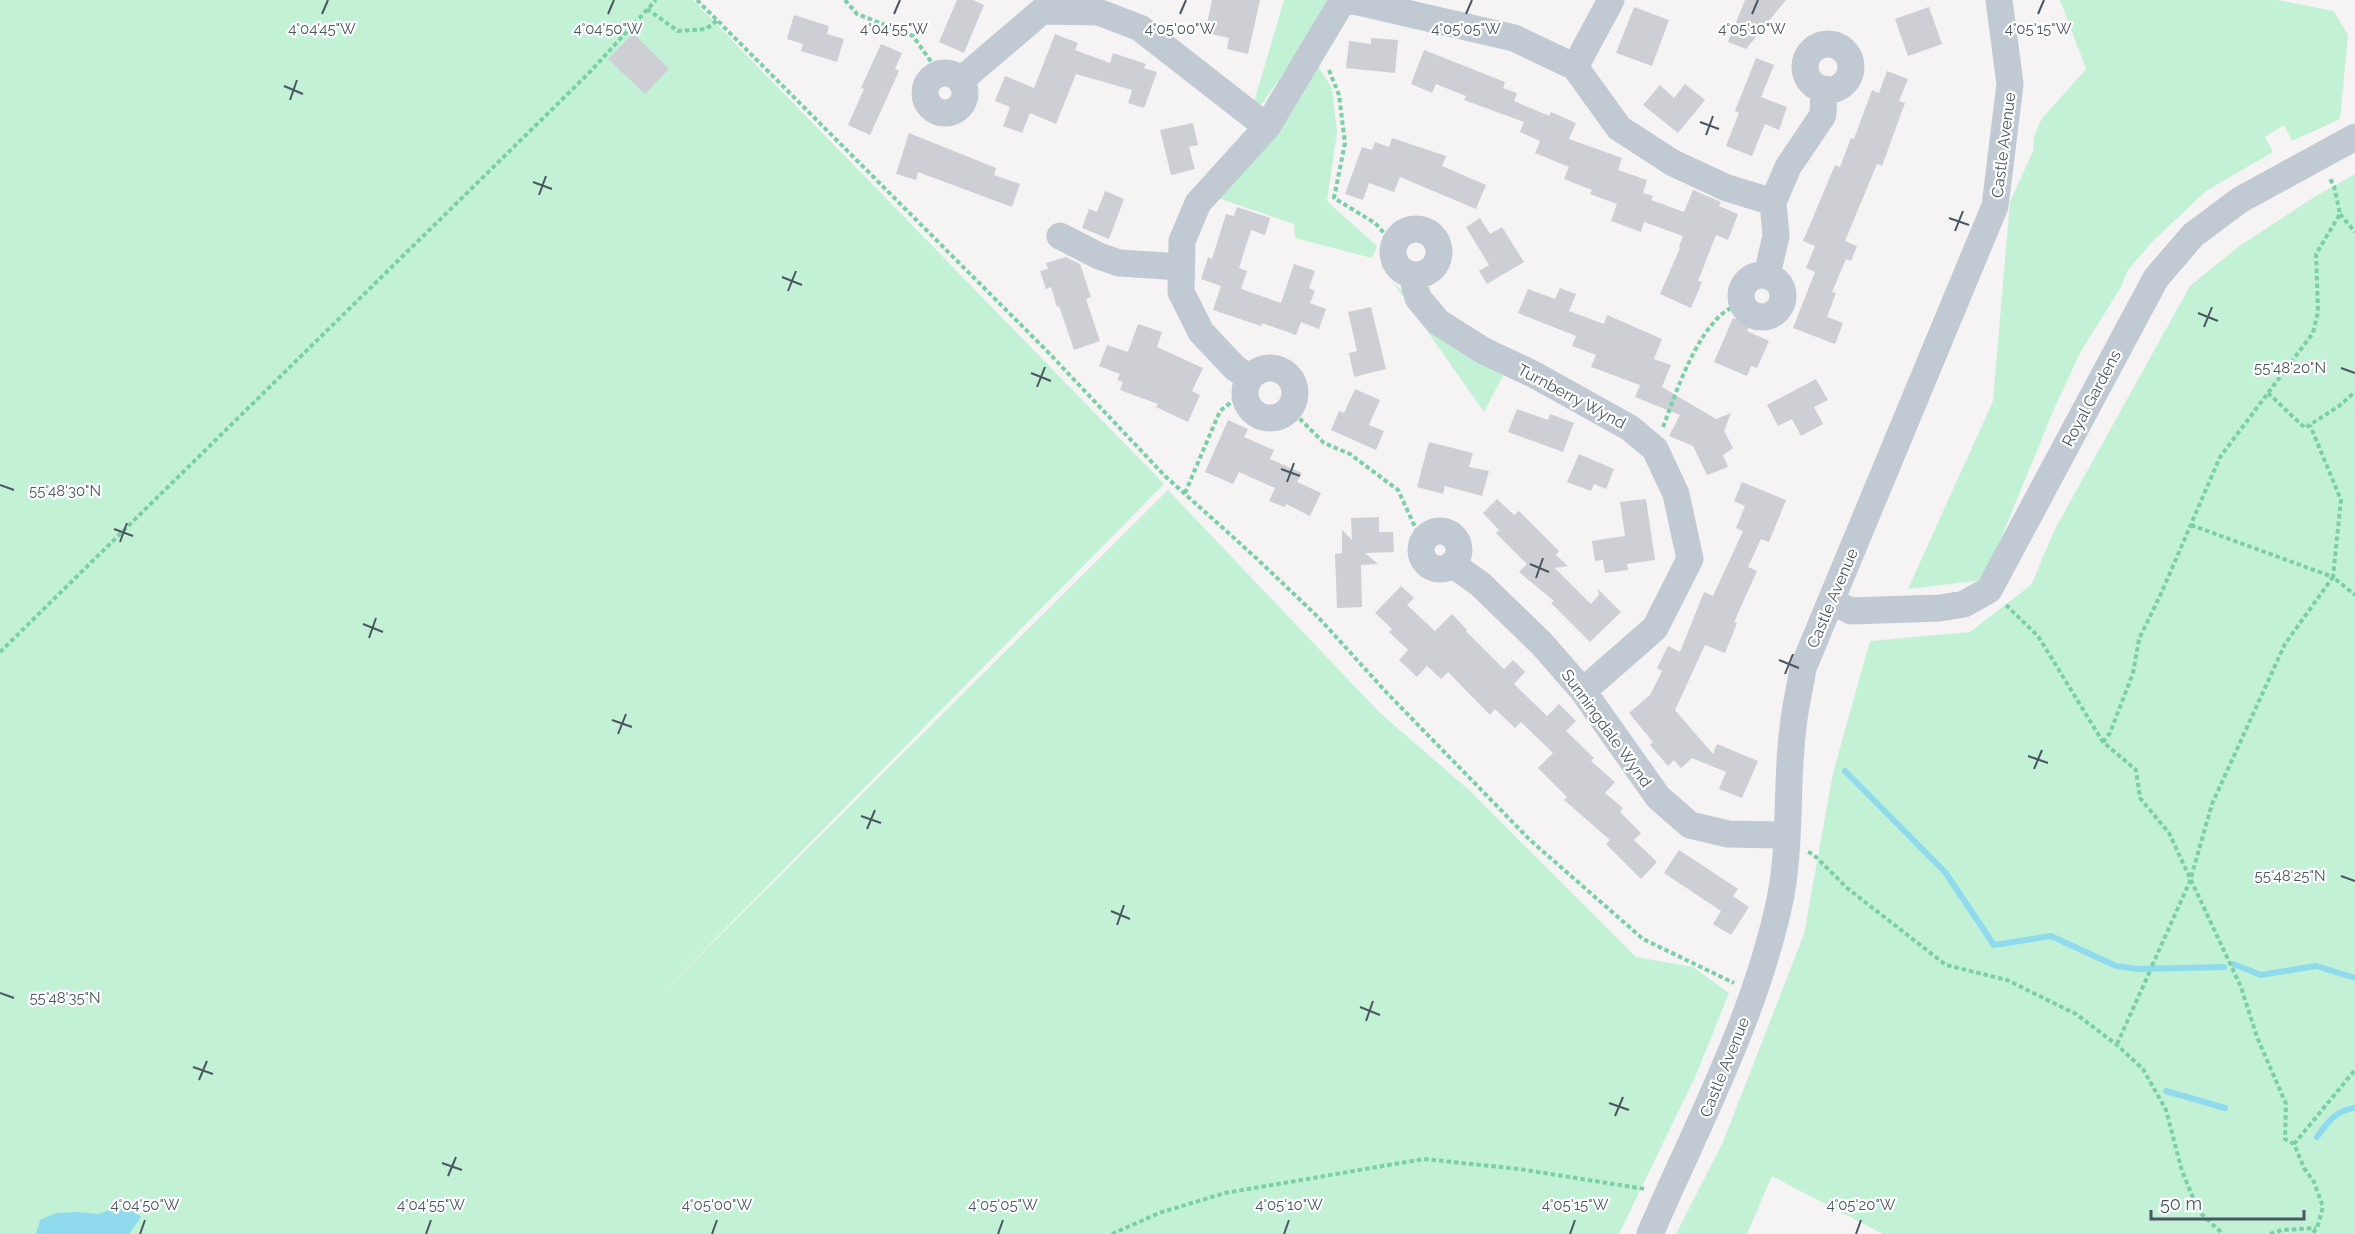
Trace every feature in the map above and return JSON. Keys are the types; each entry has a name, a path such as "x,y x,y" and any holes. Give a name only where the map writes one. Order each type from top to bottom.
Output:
{"street":[{"path":"1248,381 1201,332 1181,292 1182,241 1198,203 1267,128 1318,45 1342,0"},
{"path":"1350,0 1514,38 1575,67 1619,128 1673,163 1727,188 1773,202"},
{"path":"1575,67 1611,0"},
{"name":"Castle Avenue","path":"1650,1234 1708,1109 1754,992 1780,896 1793,727 1803,668 1995,206 2010,84 1999,0"},
{"path":"950,77 1042,11 1098,12 1140,28 1267,128"},
{"path":"1767,275 1776,236 1773,202 1788,167 1823,115 1824,89"},
{"name":"Royal Gardens","path":"1989,590 2156,278 2193,235 2240,201 2355,137"},
{"path":"1394,244 1403,232 1418,228 1431,234 1436,240 1439,255 1437,262 1427,273 1412,275"},
{"path":"1060,236 1099,256 1119,263 1181,267"},
{"name":"Turnberry Wynd","path":"1394,244 1394,260 1398,267 1412,275 1418,298 1438,322 1485,351 1533,374 1630,428 1654,449 1676,494 1690,559 1655,628 1583,691"},
{"path":"1767,275 1782,288 1783,302 1780,308 1770,316 1756,317 1742,304 1741,291 1748,280 1754,276 1767,275"},
{"path":"1263,369 1278,370 1285,374 1294,386 1295,394 1289,408 1275,417 1258,415 1247,402 1248,381 1263,369"},
{"name":"Sunningdale Wynd","path":"1422,542 1436,531 1449,532 1459,547 1459,553 1452,564 1480,584 1542,644 1583,691 1658,796 1690,825 1728,834 1786,839"},
{"path":"1831,601 1851,611 1940,608 1964,604 1989,590"}],"path":[{"path":"0,652 588,74 656,0"},
{"path":"697,0 1047,351 1165,476 1318,617 1387,693 1530,840 1642,939 1754,992"},
{"path":"846,0 857,14 913,36 950,77"},
{"path":"647,9 678,31 706,29 718,20"},
{"path":"1318,45 1339,95 1343,125 1344,142 1334,198 1375,223 1394,244"},
{"path":"2318,158 2334,186 2340,214 2355,232"},
{"path":"2103,742 2110,734 2133,673 2139,639 2220,457 2313,333 2318,312 2316,254 2340,214"},
{"path":"1654,449 1690,357 1714,322 1730,306 1742,304"},
{"path":"1185,493 1220,411 1239,396 1248,381"},
{"path":"2268,393 2305,428 2355,392"},
{"path":"1289,408 1324,443 1350,454 1398,490 1422,542"},
{"path":"2152,966 2190,881 2212,804 2285,644 2332,577 2341,500 2310,425"},
{"path":"2191,525 2332,577 2355,595"},
{"path":"1989,590 2038,636 2103,742 2136,770 2140,798 2169,833 2241,987 2257,1037 2286,1104 2285,1139 2294,1144 2304,1168 2314,1182 2323,1207 2317,1228 2312,1234"},
{"path":"1786,839 1813,854 1847,888 1946,965 2007,980 2076,1014 2117,1045 2143,1070 2166,1110 2182,1171 2199,1212 2223,1234"},
{"path":"2117,1045 2150,971"},
{"path":"2294,1144 2355,1070"},
{"path":"1112,1234 1159,1213 1225,1193 1424,1159 1520,1169 1668,1193"},
{"path":"2270,1234 2282,1230 2317,1228"}],"green space":[{"path":"0,0 693,0 1164,484 654,1001 1168,490 1380,713 1469,790 1636,957 1693,967 1729,993 1696,1075 1619,1234 0,1234"},
{"path":"1284,0 1327,0 1293,59 1262,104 1254,102"},
{"path":"2060,0 2277,0 2334,11 2348,35 2340,119 2292,141 2284,125 2265,137 2273,152 2206,191 2152,242 2128,270 2121,287 2081,351 2054,409 1984,580 1908,589 1993,401 2010,202 2033,151 2034,136 2041,120 2086,69"},
{"path":"1317,65 1332,88 1337,132 1327,201 1377,246 1372,258 1295,238 1294,224 1215,197"},
{"path":"2355,174 2355,1234 1883,1234 1772,1176 1747,1234 1676,1234 1723,1142 1804,934 1833,773 1870,641 1970,632 2031,585 2055,529 2190,286 2238,247 2316,196"},
{"path":"1392,281 1441,330 1506,370 1484,412"}],"water":[{"path":"116,1207 131,1208 141,1217 129,1234 36,1234 40,1220 56,1213 99,1214"}],"building":[{"path":"957,0 973,0 984,5 964,53 939,42"},
{"path":"1212,0 1260,0 1248,54 1227,49 1229,38 1205,33"},
{"path":"1745,0 1786,0 1746,49 1728,42"},
{"path":"1634,7 1669,20 1652,66 1616,53"},
{"path":"1929,7 1942,44 1908,56 1895,19"},
{"path":"794,15 829,26 827,34 844,39 837,62 801,51 803,44 787,39"},
{"path":"633,33 669,69 645,94 608,59"},
{"path":"1055,34 1078,43 1075,50 1110,63 1113,53 1146,64 1144,68 1157,72 1144,108 1128,103 1132,90 1076,74 1056,124 1030,113 1022,133 1003,126 1010,107 995,101 1005,76 1034,88"},
{"path":"1371,38 1398,40 1395,73 1346,68 1349,41 1371,44"},
{"path":"881,44 902,53 895,69 899,71 870,135 848,125 864,89 861,88"},
{"path":"1424,50 1505,82 1503,88 1517,93 1514,101 1549,116 1551,112 1576,123 1569,139 1622,158 1618,170 1647,180 1643,193 1653,196 1651,200 1684,212 1693,190 1721,202 1719,206 1738,214 1728,240 1716,235 1698,281 1702,282 1691,308 1660,294 1683,236 1644,222 1641,232 1611,221 1617,204 1590,194 1592,190 1564,179 1569,167 1535,153 1540,141 1520,132 1524,122 1464,100 1466,96 1436,84 1432,93 1411,84"},
{"path":"1756,58 1774,65 1761,97 1787,107 1779,130 1765,124 1752,156 1726,146 1739,113 1735,111"},
{"path":"1887,71 1908,79 1899,101 1905,103 1882,166 1877,164 1845,241 1857,246 1851,261 1846,259 1832,292 1836,293 1827,317 1843,323 1835,344 1793,328 1815,272 1806,268 1815,246 1803,241 1835,165 1840,167 1851,138 1854,139 1872,90 1879,93"},
{"path":"1685,84 1705,100 1678,133 1643,105 1660,85 1674,98"},
{"path":"1193,123 1198,145 1189,147 1195,169 1171,175 1160,130"},
{"path":"909,133 996,168 994,175 1020,184 1012,207 918,172 916,180 896,174"},
{"path":"1392,138 1446,156 1442,166 1486,185 1476,209 1400,177 1394,192 1369,183 1363,200 1345,194 1362,147 1372,150 1375,142 1389,147"},
{"path":"1105,191 1124,199 1109,239 1082,228 1089,209 1097,212"},
{"path":"1237,207 1270,218 1265,235 1251,230 1239,268 1247,271 1241,289 1281,303 1294,264 1315,271 1309,288 1315,291 1310,303 1326,309 1319,329 1301,322 1296,335 1213,310 1221,286 1201,279 1208,257 1212,259 1226,214 1234,216"},
{"path":"1480,218 1490,234 1502,227 1524,262 1487,284 1479,271 1489,265 1466,227"},
{"path":"1066,257 1080,264 1091,297 1086,299 1100,341 1074,350 1051,287 1046,289 1040,271 1048,269 1046,263"},
{"path":"1560,288 1576,294 1569,311 1604,324 1607,315 1662,339 1654,359 1671,365 1662,387 1716,419 1731,413 1724,431 1733,448 1723,455 1728,467 1707,475 1693,446 1669,436 1680,415 1635,397 1640,385 1591,367 1596,355 1572,346 1576,336 1518,313 1528,289 1555,299"},
{"path":"1371,307 1386,369 1354,377 1349,353 1357,351 1348,312"},
{"path":"1733,318 1750,325 1747,331 1769,341 1757,368 1751,366 1747,376 1714,362"},
{"path":"1138,324 1162,332 1157,347 1203,368 1192,391 1200,395 1188,422 1156,407 1158,404 1120,390 1123,382 1117,380 1120,374 1099,366 1107,345 1128,352"},
{"path":"1816,379 1828,400 1814,407 1823,424 1801,436 1792,419 1778,426 1767,405"},
{"path":"1355,389 1380,400 1369,425 1384,431 1376,450 1331,430 1339,411 1344,413"},
{"path":"1517,409 1548,420 1550,414 1574,423 1563,452 1508,432"},
{"path":"1228,420 1248,429 1244,437 1274,450 1270,459 1302,473 1297,482 1321,493 1310,516 1286,504 1285,507 1269,501 1275,488 1239,472 1233,484 1205,472"},
{"path":"1429,442 1473,453 1469,467 1489,471 1482,496 1445,486 1443,494 1417,487"},
{"path":"1579,454 1614,469 1606,489 1594,484 1591,491 1567,482"},
{"path":"1742,482 1786,500 1769,542 1761,539 1748,567 1757,571 1734,622 1737,623 1725,653 1705,645 1675,710 1713,754 1717,744 1758,761 1742,798 1719,789 1726,772 1692,758 1681,768 1674,760 1668,766 1650,745 1653,742 1629,713 1650,695 1662,671 1657,668 1668,646 1680,652 1704,592 1713,596 1743,531 1736,528 1745,506 1734,501"},
{"path":"1497,499 1514,515 1519,511 1559,551 1556,555 1568,566 1555,568 1591,604 1599,595 1598,589 1621,612 1590,642 1551,603 1554,601 1519,572 1527,564 1496,533 1499,530 1483,513"},
{"path":"1646,499 1655,560 1627,564 1628,570 1605,573 1603,560 1595,561 1592,541 1625,536 1620,502"},
{"path":"1379,517 1379,532 1393,532 1394,552 1365,553 1378,564 1361,565 1362,607 1337,608 1335,554 1342,553 1342,530 1352,540 1351,518"},
{"path":"1401,586 1414,598 1407,605 1435,631 1452,614 1504,669 1513,660 1525,672 1514,684 1547,716 1559,704 1576,721 1566,731 1594,758 1591,761 1615,782 1605,793 1623,808 1620,812 1641,833 1634,840 1657,862 1641,879 1606,844 1610,840 1564,800 1567,797 1538,768 1553,753 1521,722 1515,728 1495,709 1490,715 1448,672 1441,679 1427,666 1417,677 1399,660 1408,650 1389,632 1392,629 1375,613"},
{"path":"1679,850 1738,889 1733,896 1749,907 1731,935 1713,924 1721,911 1664,873"}],"waterway":[{"path":"1845,771 1945,872 1994,945 2051,936 2116,966 2138,969 2224,967"},
{"path":"2233,964 2261,975 2316,966 2355,978"},
{"path":"2166,1091 2225,1108"},
{"path":"2317,1137 2337,1114 2355,1108"}]}
